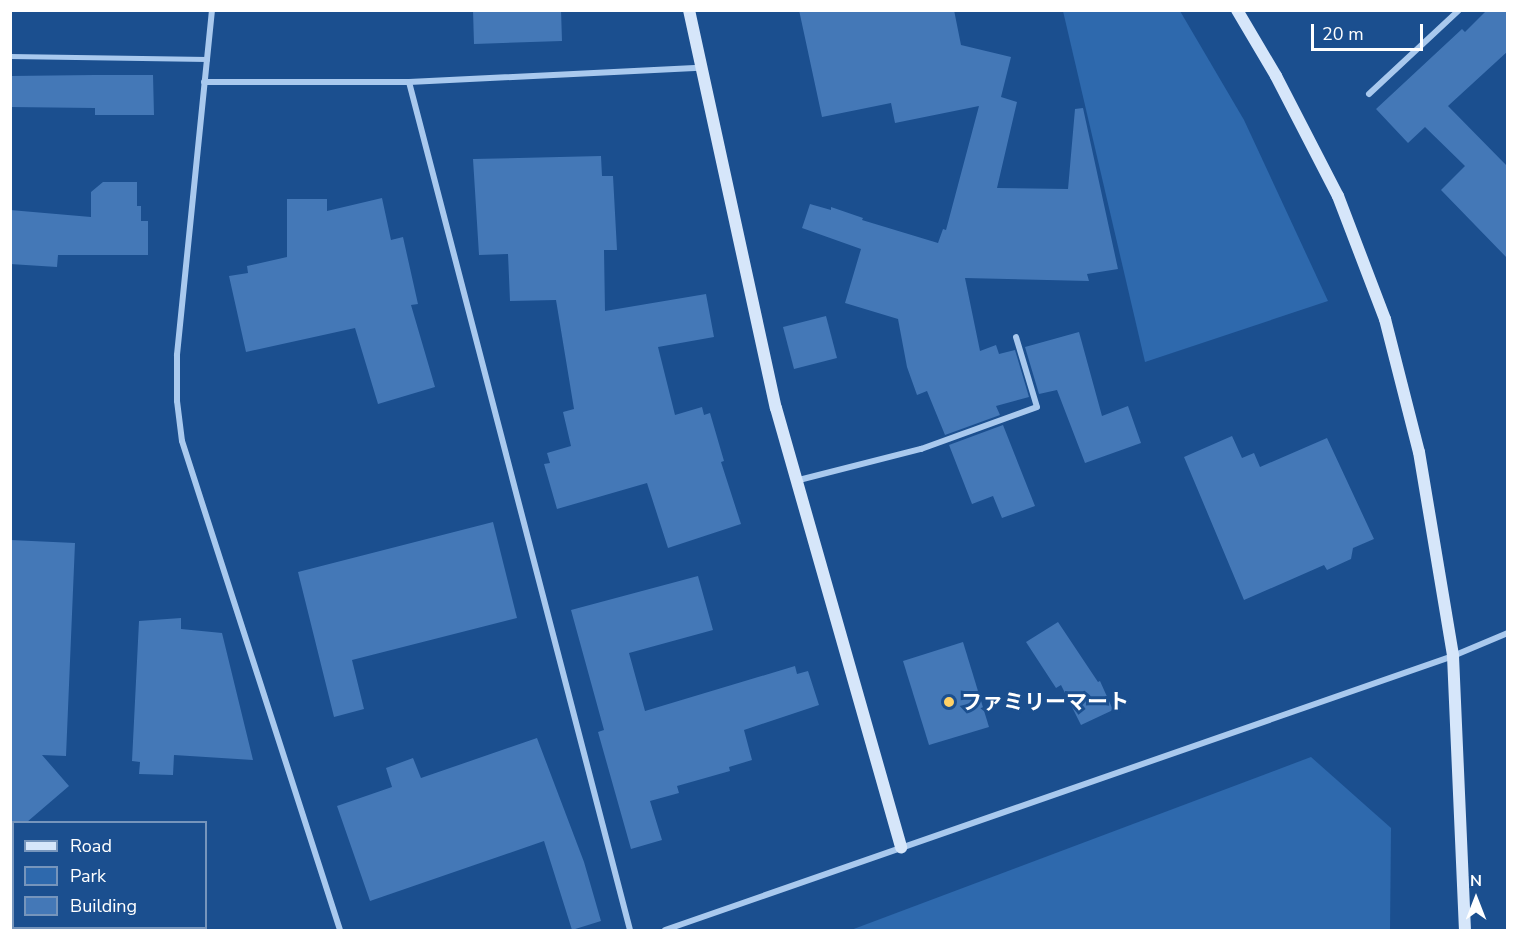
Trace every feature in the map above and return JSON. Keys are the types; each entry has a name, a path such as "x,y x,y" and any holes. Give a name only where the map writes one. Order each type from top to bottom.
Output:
{"street":[{"path":"212,10 177,355 177,401 182,441 340,930"},
{"path":"689,10 700,68 795,481 901,848"},
{"path":"1237,10 1276,76 1338,196 1384,319 1419,452 1453,656 1464,928"},
{"path":"1369,94 1459,10"},
{"path":"204,82 409,82 700,68"},
{"path":"409,82 630,930"},
{"path":"795,481 921,449 1037,407 1016,338"},
{"path":"665,930 1453,656 1508,633"}],"lane":[{"path":"10,56 207,58"}],"green space":[{"path":"1063,11 1180,11 1244,120 1328,301 1145,362"},
{"path":"1311,757 1391,828 1390,930 851,930"}],"building":[{"path":"473,10 561,10 562,41 474,44"},
{"path":"799,10 954,10 961,45 1011,57 1001,97 1017,102 997,188 1068,189 1075,109 1083,108 1118,269 1087,274 1089,281 965,278 980,351 996,345 999,354 1015,350 1029,397 996,406 1000,415 945,435 927,391 917,395 907,367 898,319 845,303 861,249 802,228 810,204 831,210 831,207 863,218 862,220 938,243 943,229 946,230 979,106 895,123 891,103 822,117"},
{"path":"1487,10 1508,10 1508,51 1448,106 1508,167 1508,259 1441,190 1465,166 1425,127 1408,143 1376,109 1462,29 1465,32"},
{"path":"153,75 154,115 95,115 95,108 10,107 10,76"},
{"path":"601,156 602,176 613,176 617,250 604,250 605,311 706,294 714,337 658,347 675,415 702,407 704,415 710,413 724,461 721,462 741,524 668,548 647,483 557,509 544,464 550,463 547,453 571,446 563,412 574,409 556,300 510,301 508,254 479,255 473,159"},
{"path":"103,182 137,182 137,206 141,206 141,221 148,221 148,255 58,255 57,267 10,264 10,210 91,217 91,192"},
{"path":"382,198 391,240 403,237 418,304 411,305 435,387 378,404 355,328 246,352 229,276 248,273 247,266 287,257 287,199 327,199 327,211"},
{"path":"826,316 837,358 794,369 783,327"},
{"path":"1079,332 1102,416 1128,406 1141,443 1085,463 1057,390 1039,394 1025,347"},
{"path":"1003,425 1035,506 1002,518 993,496 972,504 949,445"},
{"path":"1232,436 1242,458 1254,453 1260,467 1327,438 1374,539 1353,548 1351,559 1327,570 1324,565 1244,600 1184,457"},
{"path":"493,522 517,618 352,660 364,709 334,717 298,572"},
{"path":"10,540 75,543 66,756 42,755 69,786 28,821 12,821 10,837"},
{"path":"698,576 713,630 629,653 645,711 795,666 797,674 808,671 819,705 744,730 752,760 729,767 730,771 677,786 679,793 650,801 662,840 631,849 598,732 604,730 571,610"},
{"path":"181,618 181,629 222,633 253,760 174,755 173,775 139,774 140,762 132,761 139,621"},
{"path":"1058,622 1098,682 1100,681 1113,710 1081,725 1061,685 1056,688 1026,642"},
{"path":"963,642 989,727 929,745 903,661"},
{"path":"537,738 584,862 601,921 572,930 544,841 370,901 337,806 392,787 386,768 413,758 421,778"}],"place":[{"name":"ファミリーマート","path":"949,702"}]}
